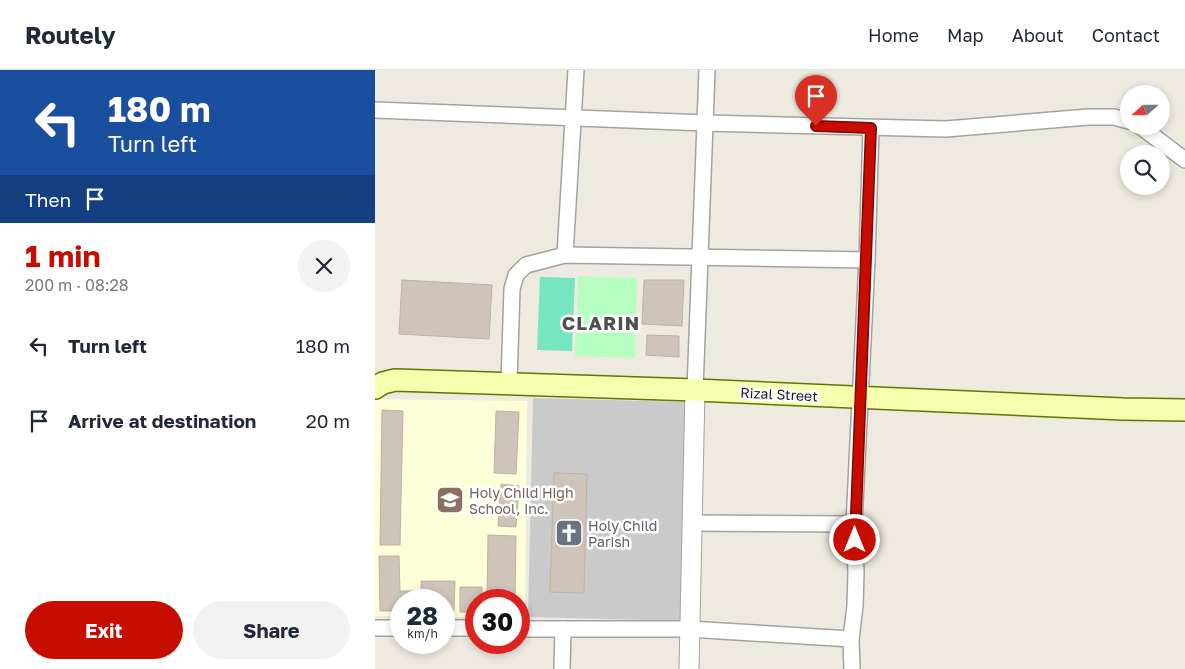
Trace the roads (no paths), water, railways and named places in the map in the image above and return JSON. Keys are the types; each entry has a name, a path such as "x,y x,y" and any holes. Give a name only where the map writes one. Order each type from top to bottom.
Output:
{"main road":[{"name":"Rizal Street","path":"375,388 383,383 395,380 509,383 1185,410"}],"street":[{"path":"565,255 576,70"},
{"path":"689,669 691,523 707,70"},
{"path":"375,110 705,123 946,129 1088,117 1120,119"},
{"path":"852,669 851,639 855,606 854,524 867,260 871,128"},
{"path":"1152,135 1185,160"},
{"path":"509,383 512,289 515,275 527,265 565,255 867,260"},
{"path":"691,523 854,524"},
{"path":"375,628 390,628"},
{"path":"530,629 689,629 851,639"},
{"path":"563,629 563,669"}],"place":[{"name":"Holy Child High School, Inc.","path":"450,500"},
{"name":"Holy Child Parish","path":"569,533"}],"district":[{"name":"CLARIN","path":"601,322"}]}
